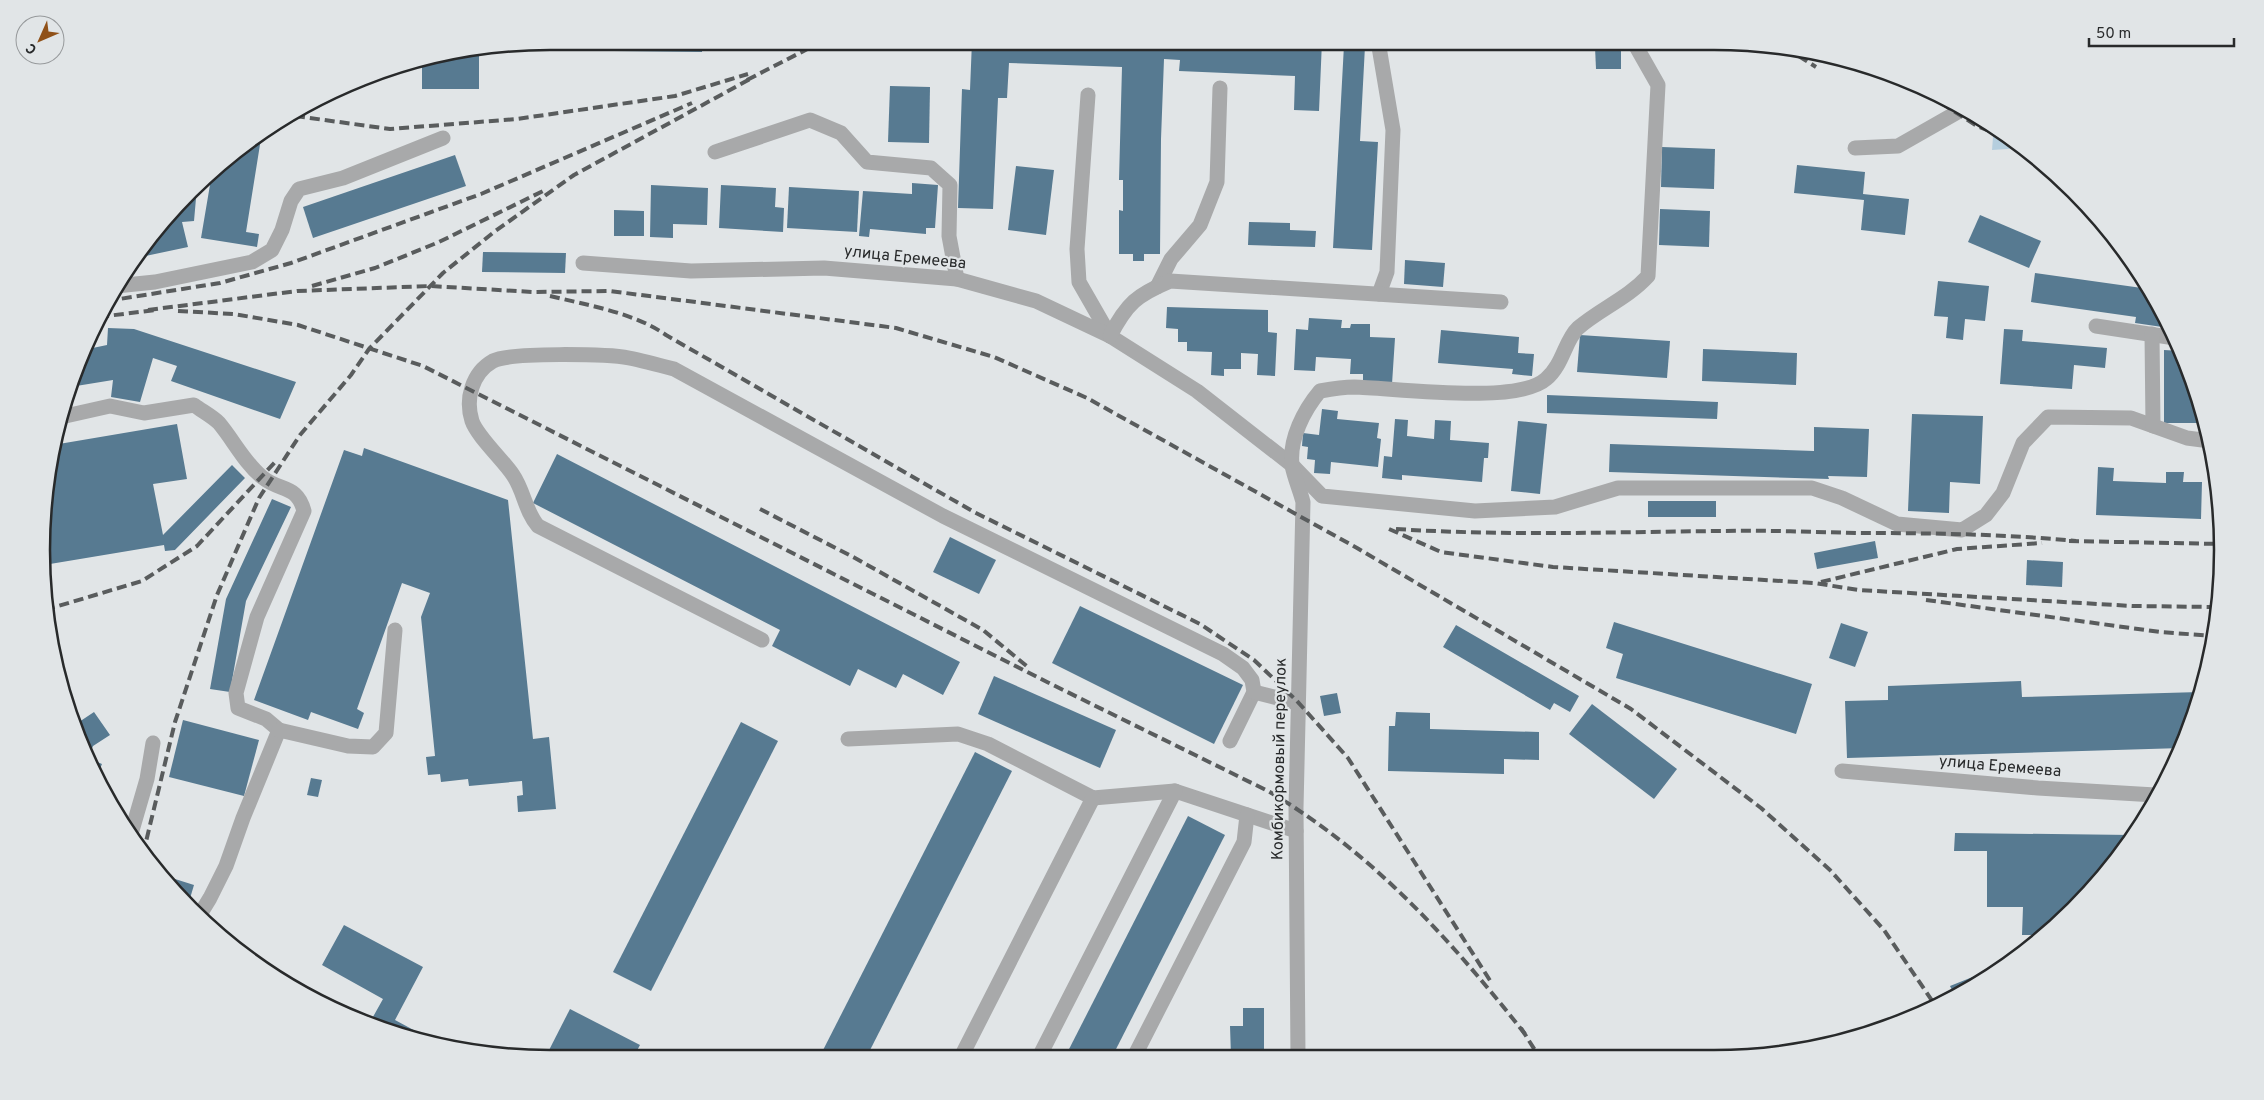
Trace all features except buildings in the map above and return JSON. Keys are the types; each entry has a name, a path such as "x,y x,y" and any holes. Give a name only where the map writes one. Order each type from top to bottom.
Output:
{"street":[{"path":"1379,294 1387,272 1393,130 1380,50"},
{"path":"1292,464 1294,442 1307,406 1320,391 1351,387 1484,393 1520,390 1546,380 1563,358 1572,333 1606,307 1637,288 1648,276 1658,85 1638,50"},
{"path":"1157,287 1172,258 1200,225 1217,182 1220,88"},
{"path":"1088,95 1077,249 1079,282 1110,336"},
{"path":"1855,148 1898,146 1956,113"},
{"path":"715,152 810,120 841,133 867,162 931,168 950,185 949,236 957,279"},
{"path":"126,285 155,282 252,262 272,250 282,230 291,201 299,189 343,178 443,138"},
{"name":"улица Еремеева","path":"583,262 691,271 824,268 957,279 1036,300 1110,336 1197,391 1292,464 1322,496 1475,511 1555,507 1618,488 1812,488 1842,498 1897,524 1962,530 1986,515 2003,493 2023,443 2048,417 2131,418 2187,438 2201,440"},
{"path":"1110,336 1121,315 1143,292 1170,281 1502,302"},
{"path":"2096,326 2165,336"},
{"path":"2152,334 2153,426"},
{"path":"762,640 538,526 532,520 514,476 472,423 467,403 471,389 480,373 494,361 526,354 628,358 674,369 943,516 1223,654 1244,668 1252,680 1254,692 1230,741"},
{"path":"69,414 110,406 144,413 194,405 218,422 253,470 268,482 291,490 302,499 304,511 257,617 236,693 238,708 266,719 279,730 348,746 374,747 386,733 395,630"},
{"name":"Комбикормовый переулок","path":"1292,464 1303,502 1296,831 1298,1050"},
{"path":"1254,692 1298,703"},
{"path":"203,910 226,866 243,818 279,730"},
{"path":"848,739 958,734 988,744 1093,798 1175,791 1296,831"},
{"path":"133,827 147,779 153,743"},
{"name":"улица Еремеева","path":"1842,771 2038,788 2150,795"},
{"path":"1043,1050 1175,791"},
{"path":"965,1050 1093,798"},
{"path":"1138,1050 1244,842 1247,815"}],"shaded area":[{"path":"1993,135 2012,149 1992,150"}],"railway":[{"path":"747,80 805,50"},
{"path":"1802,58 1816,67"},
{"path":"300,117 390,129 517,119 675,96 748,74"},
{"path":"145,844 175,722 217,595 259,498 300,435 351,375 369,349 443,273 494,232 574,175 752,78"},
{"path":"117,299 220,283 291,263 481,194 692,103"},
{"path":"1959,114 1983,128"},
{"path":"312,286 375,268 439,242 543,191"},
{"path":"148,310 297,291 430,286 533,292 610,291 896,328 994,357 1087,398 1357,548 1631,709 1761,808 1830,870 1884,930 1931,1000"},
{"path":"550,296 625,315 654,327 974,512 1200,624 1254,660 1297,701 1348,758 1491,982"},
{"path":"109,316 155,310"},
{"path":"178,311 234,314 298,325 423,366 1047,682 1268,791 1306,815 1342,842 1408,900 1468,965 1525,1034"},
{"path":"53,608 142,581 197,546 276,461"},
{"path":"760,509 855,558 983,630 1029,668"},
{"path":"1389,529 1441,552 1553,567 1814,583 1859,590 2133,606 2211,607"},
{"path":"1396,529 1518,533 1755,531 1939,534 2076,541"},
{"path":"2069,541 2214,544"},
{"path":"1821,582 1957,549 2042,543"},
{"path":"1926,600 2160,632 2206,635"},
{"path":"1521,1028 1535,1050"}]}
